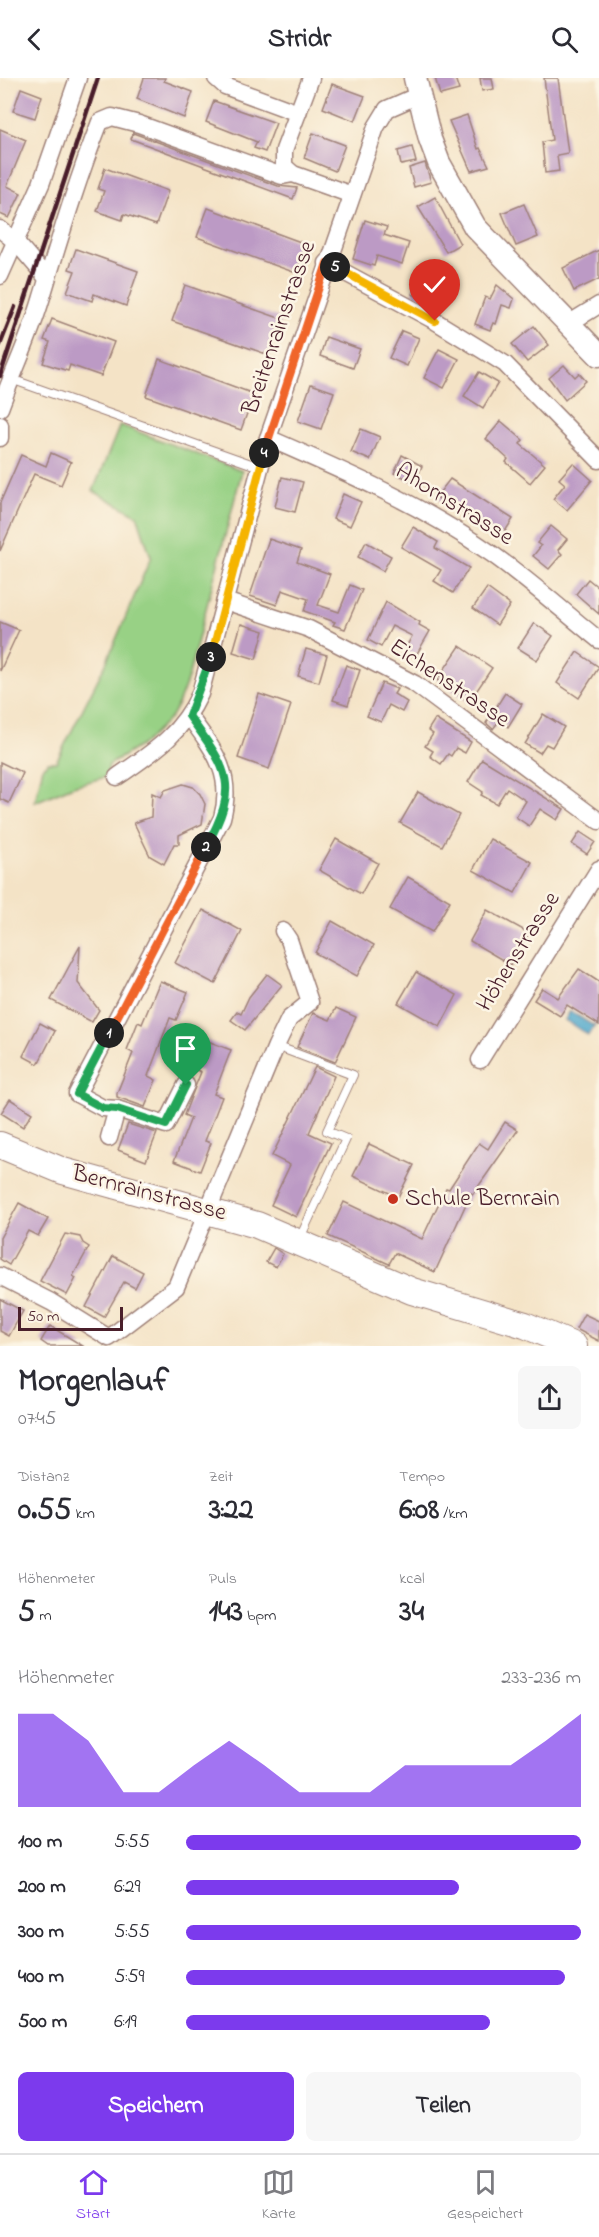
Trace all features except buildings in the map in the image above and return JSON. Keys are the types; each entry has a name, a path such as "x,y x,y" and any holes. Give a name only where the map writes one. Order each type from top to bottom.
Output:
{"main road":[{"path":"417,87 439,163 470,219 489,243 599,355"},
{"name":"Bernrainstrasse","path":"0,1145 63,1171 257,1225 412,1291 525,1325 574,1346"}],"street":[{"path":"0,276 41,184 78,78"},
{"path":"216,78 225,86 298,113"},
{"path":"311,78 283,156 284,166 293,174 352,195"},
{"name":"Breitenrainstrasse","path":"117,777 159,747 189,716 209,664 268,438 327,263 381,116 417,87"},
{"path":"0,408 41,300 46,277 51,269 64,224 100,122 112,117 213,150 282,176 293,174"},
{"path":"0,229 16,242 46,277"},
{"path":"327,263 435,321 505,364 599,460"},
{"path":"568,324 599,305"},
{"path":"0,425 0,438"},
{"name":"Ahornstrasse","path":"268,438 368,481 433,516 493,554 599,640"},
{"name":"Eichenstrasse","path":"225,600 309,629 415,684 599,821"},
{"path":"186,1085 166,1125 117,1109 103,1108 77,1094 222,818 227,798 227,782 221,765 189,716"},
{"name":"Höhenstrasse","path":"480,1060 599,869"},
{"path":"0,1276 51,1302 109,1338 176,1287 276,1046 289,1019 310,1002 289,940 283,931"},
{"path":"109,1138 117,1109"}],"lane":[{"path":"11,379 251,464"},
{"path":"276,1046 353,1075 327,1131 346,1139 298,1242"}],"green space":[{"path":"120,425 242,471 188,678 170,718 146,742 109,765 106,777 73,786 35,802 43,767 48,762 56,762 106,663 151,557 137,515 93,491"}],"water":[{"path":"570,1011 592,1025 596,1024 588,1035 565,1020"}],"railway":[{"path":"0,376 98,78"},
{"path":"0,345 15,307"}],"place":[{"name":"Schule Bernrain","path":"393,1199"}],"route":[{"path":"186,1085 166,1125 117,1109 103,1108 77,1094 222,818 227,798 227,782 221,765 189,716 200,694 212,654 268,438 288,376 327,263 435,321"}]}
